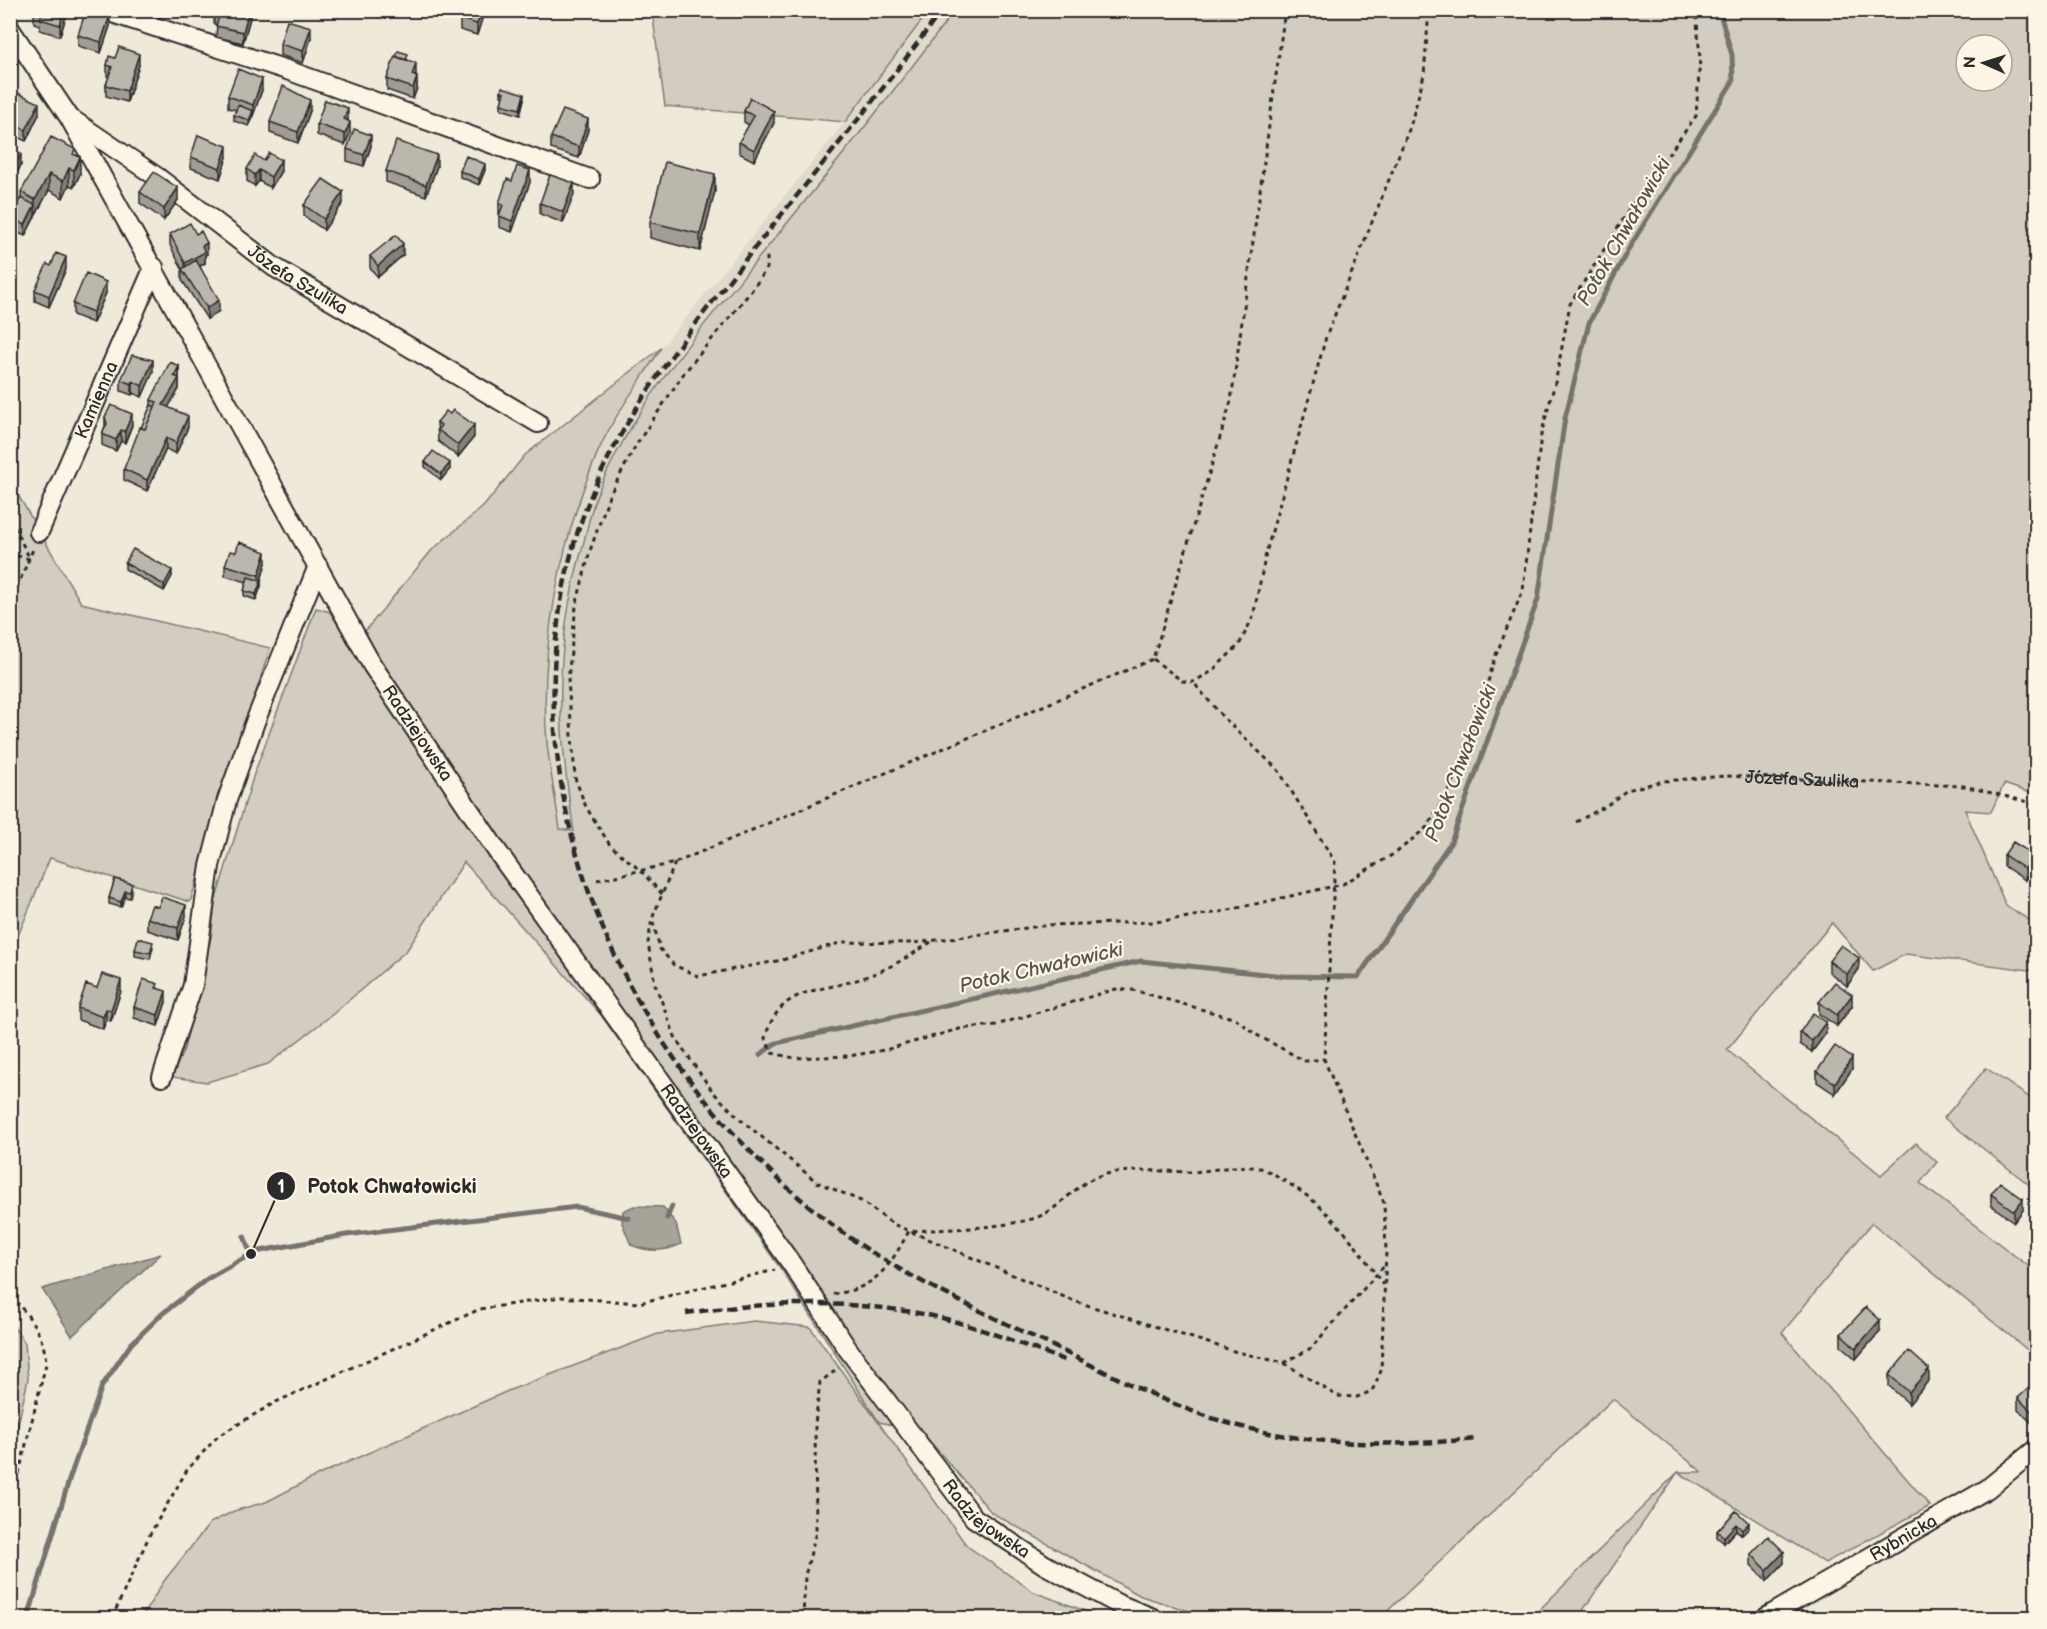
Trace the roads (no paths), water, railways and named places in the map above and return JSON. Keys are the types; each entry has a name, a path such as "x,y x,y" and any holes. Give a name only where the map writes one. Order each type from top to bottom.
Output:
{"street":[{"path":"103,10 287,70 590,179"},
{"name":"Józefa Szulika","path":"10,29 69,117 154,267"},
{"name":"Józefa Szulika","path":"69,117 157,177 274,267 538,423"},
{"name":"Kamienna","path":"39,532 154,267"},
{"name":"Radziejowska","path":"154,267 372,666 576,963 791,1263 854,1357 975,1518 1045,1565 1118,1604 1154,1618"},
{"path":"162,1077 193,985 210,866 227,800 255,723 318,566"},
{"name":"Rybnicka","path":"1766,1618 1987,1489 2037,1449"}],"waterway":[{"name":"Potok Chwałowicki","path":"760,1055 774,1044 781,1042 1141,961 1283,976 1358,977 1451,842 1538,599 1565,418 1589,323 1629,248 1733,81 1732,55 1719,10"},
{"name":"Potok Chwałowicki","path":"667,1218 672,1206"},
{"name":"Potok Chwałowicki","path":"28,1618 69,1480 102,1386 131,1344 162,1314 207,1279 255,1252 346,1235 577,1207 629,1218"},
{"path":"244,1236 251,1254"}],"railway":[{"path":"942,10 712,302 663,368 620,437 585,511 572,551 555,646 556,742 572,835 602,926 644,1011 698,1091 762,1163 834,1226 882,1259 959,1301 1133,1386 1227,1423 1297,1438 1332,1441 1403,1443 1475,1439"},
{"path":"686,1313 783,1304 882,1308 962,1323 1067,1361"}],"place":[{"name":"Potok Chwałowicki","path":"251,1254"}]}
